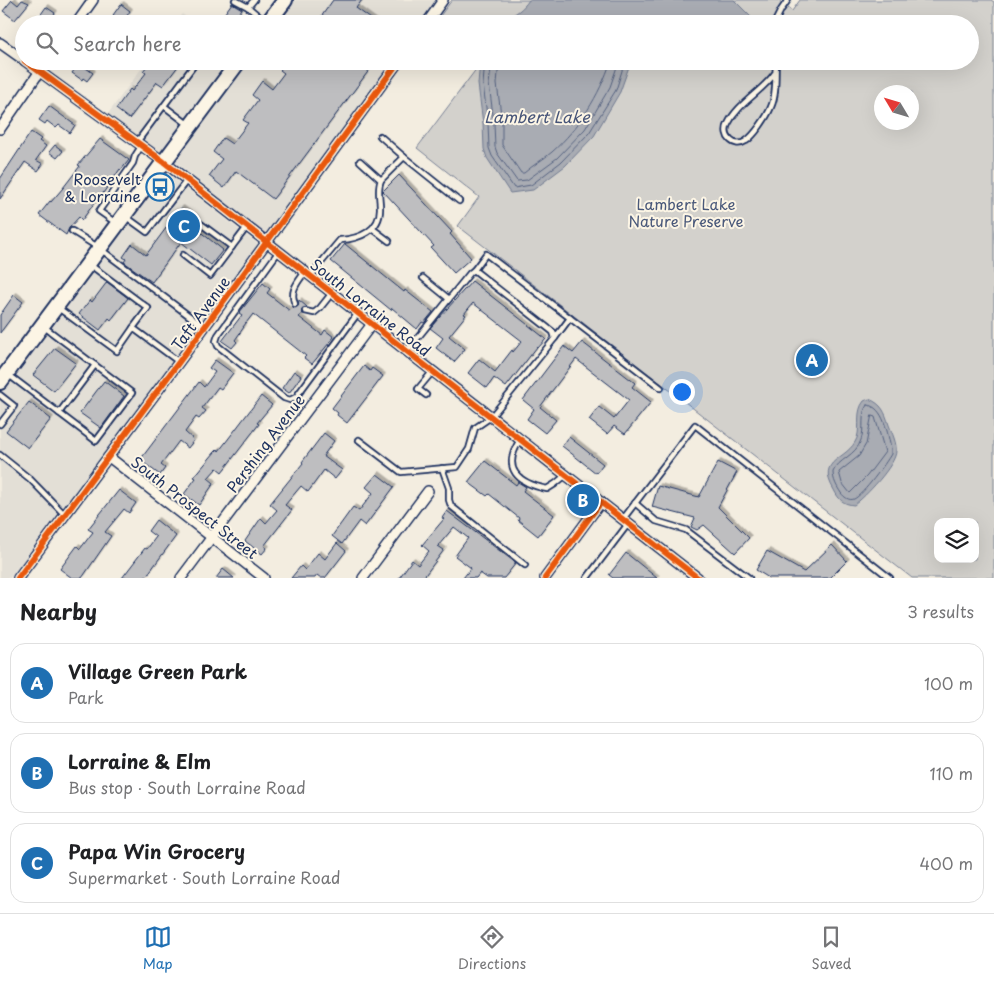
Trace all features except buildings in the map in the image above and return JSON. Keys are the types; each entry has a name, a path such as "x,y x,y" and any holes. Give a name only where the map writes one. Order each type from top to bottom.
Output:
{"main road":[{"path":"272,15 281,1"},
{"path":"2,375 42,326 164,162 227,70"}],"street":[{"path":"82,15 93,0"},
{"path":"431,15 440,1"},
{"name":"South Lorraine Road","path":"0,43 15,54"},
{"name":"Taft Avenue","path":"18,578 392,70"},
{"path":"0,129 39,71"},
{"name":"South Lorraine Road","path":"39,71 164,162 698,578"},
{"name":"Pershing Avenue","path":"181,578 372,324"},
{"name":"South Prospect Street","path":"109,457 264,578"},
{"path":"363,578 428,491"},
{"path":"545,578 601,502"}],"lane":[{"path":"235,0 248,6 258,15"},
{"path":"248,6 254,0"},
{"path":"778,15 788,0"},
{"path":"187,180 147,232 99,211 133,163 139,144 190,70"},
{"path":"775,70 774,100 764,121 748,140 742,144 732,142 726,133 729,122 735,113 775,73"},
{"path":"164,106 190,126"},
{"path":"380,136 459,200"},
{"path":"295,304 292,297 294,288 340,240 363,236 378,221 380,210 378,186 404,157"},
{"path":"360,161 382,180"},
{"path":"201,224 232,247"},
{"path":"183,255 210,276 247,227"},
{"path":"372,229 388,241"},
{"path":"72,231 99,248 204,327"},
{"path":"279,251 218,335 216,341 218,346 284,398 290,400 296,397 358,313"},
{"path":"407,351 486,254 661,388"},
{"path":"56,306 116,351 148,308 88,263"},
{"path":"474,270 553,332 555,338"},
{"path":"423,278 449,299"},
{"path":"305,311 314,313 332,293"},
{"path":"359,440 400,472 456,467 469,449 474,428 491,417 570,318"},
{"path":"2,375 59,413 96,441 132,393 42,326"},
{"path":"133,328 179,362"},
{"path":"59,413 94,365"},
{"path":"426,395 418,389 432,371"},
{"path":"0,395 14,406 0,424"},
{"path":"587,578 625,522 635,503 695,425 890,578"},
{"path":"520,440 511,458 511,467 518,476 530,484 547,489 566,475"},
{"path":"0,455 30,480 65,516"},
{"path":"442,468 449,488 451,506 525,565"},
{"path":"635,503 656,521 686,530 749,578"}],"shaded area":[{"path":"295,0 438,0 427,15 284,15"},
{"path":"140,70 223,70 162,153 107,115"},
{"path":"242,70 388,70 268,236 174,161"},
{"path":"167,173 260,246 10,578 0,578 0,397"}],"green space":[{"name":"Lambert Lake Nature Preserve","path":"452,0 777,0 792,11 800,0 991,0 994,2 994,578 912,578 458,226 479,197 417,148 476,70 979,70 979,15 441,15"}],"water":[{"path":"529,0 734,0 749,15 513,15"},
{"name":"Lambert Lake","path":"479,70 628,70 620,92 594,136 565,166 533,190 510,193 487,158 484,149 478,84"},
{"path":"869,399 877,403 884,412 894,438 896,451 895,457 886,472 854,505 842,501 838,496 829,480 828,472 835,461 853,446 858,433 861,405"}],"cycle path":[{"path":"37,70 164,162 698,578"},
{"path":"18,578 392,70"},
{"path":"545,578 601,502"}],"place":[{"name":"Roosevelt & Lorraine","path":"160,187"},
{"name":"Papa Win Grocery","path":"184,226"},
{"name":"Village Green Park","path":"812,360"},
{"name":"Lorraine & Elm","path":"583,500"}]}
